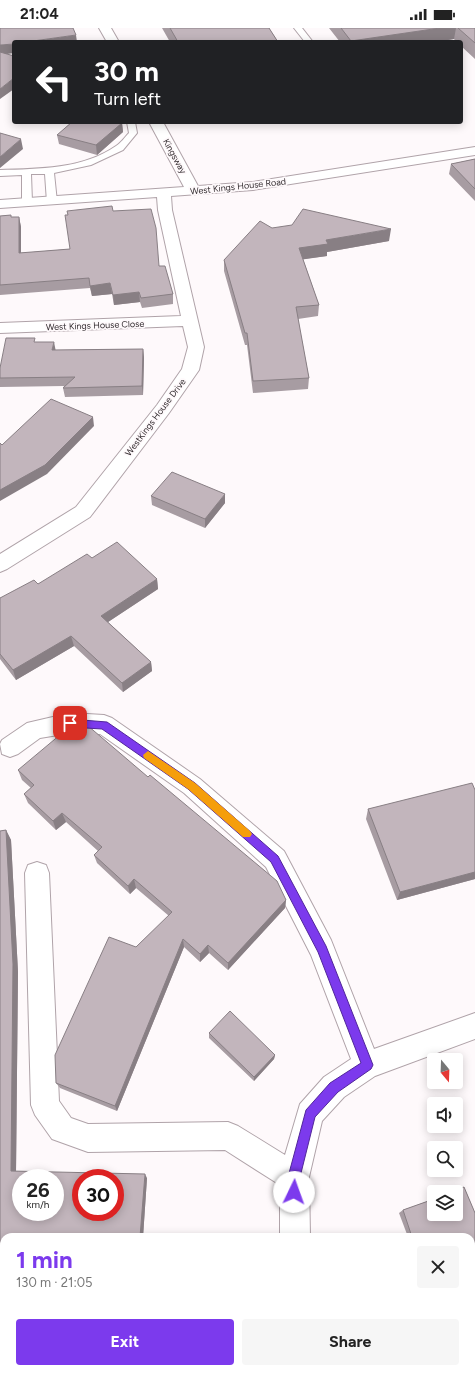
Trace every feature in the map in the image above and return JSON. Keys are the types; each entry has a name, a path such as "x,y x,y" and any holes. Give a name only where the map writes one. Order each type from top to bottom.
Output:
{"street":[{"path":"105,28 112,40"},
{"name":"Kingsway","path":"157,124 194,191"},
{"name":"West Kings House Road","path":"0,204 52,202 253,186 475,151"},
{"name":"WestKings House Drive","path":"0,564 83,512 190,370 196,347 165,210 164,193"},
{"name":"West Kings House Close","path":"0,328 190,321"},
{"path":"10,746 35,730 70,723 104,725 192,786 275,859 322,949 367,1065"},
{"path":"37,873 44,1106 62,1129 88,1138 228,1136 294,1177"},
{"path":"295,1233 294,1177 310,1114 334,1088 367,1065 475,1026"}],"lane":[{"path":"298,28 307,40"},
{"path":"0,173 49,171 88,163 120,148 133,133 131,124"},
{"path":"49,171 52,202"},
{"path":"26,173 27,202"}],"building":[{"path":"0,28 73,28 76,35 40,40 12,40 12,44 0,45"},
{"path":"170,28 269,28 277,40 177,40"},
{"path":"341,28 440,28 358,40 350,40"},
{"path":"458,28 475,28 475,43"},
{"path":"0,52 12,55 12,80 0,89"},
{"path":"70,124 121,124 96,145 57,135"},
{"path":"0,133 21,139 0,157"},
{"path":"475,159 475,189 451,164"},
{"path":"112,206 113,211 151,209 156,228 159,266 165,266 173,294 141,298 139,292 113,295 110,283 90,286 89,278 0,285 0,216 11,215 11,217 19,217 19,253 70,249 65,215 68,215 67,211"},
{"path":"303,209 391,229 326,240 328,244 299,248 319,305 296,307 309,378 253,381 247,333 245,333 224,260 260,221 272,228 292,225"},
{"path":"6,338 35,338 34,342 54,342 52,350 143,349 142,386 63,388 75,377 0,378 0,368"},
{"path":"51,399 93,417 45,465 0,490 0,443 2,445"},
{"path":"172,472 225,494 205,519 151,496"},
{"path":"117,542 157,579 101,616 151,662 122,683 71,636 13,670 0,654 0,598 34,580 38,584 87,554 92,558"},
{"path":"73,724 87,725 148,777 150,775 277,881 286,900 228,963 208,945 200,954 183,939 115,1106 56,1083 55,1055 109,937 136,947 172,912 134,879 128,886 94,855 102,847 62,813 53,821 24,794 34,785 18,770"},
{"path":"472,783 475,790 475,872 400,892 368,809"},
{"path":"6,830 13,964 12,1221 64,1221 64,1172 72,1172 72,1221 124,1221 124,1174 145,1174 140,1233 0,1233 0,831"},
{"path":"230,1011 275,1055 254,1077 209,1033"},
{"path":"464,1187 475,1213 475,1233 411,1233 403,1210 427,1201 427,1221 463,1221"}],"slow traffic":[{"path":"148,755 192,786 247,834"}],"route":[{"path":"70,723 104,725 192,786 275,859 322,949 367,1065 334,1088 310,1114 294,1177 294,1192"}]}
